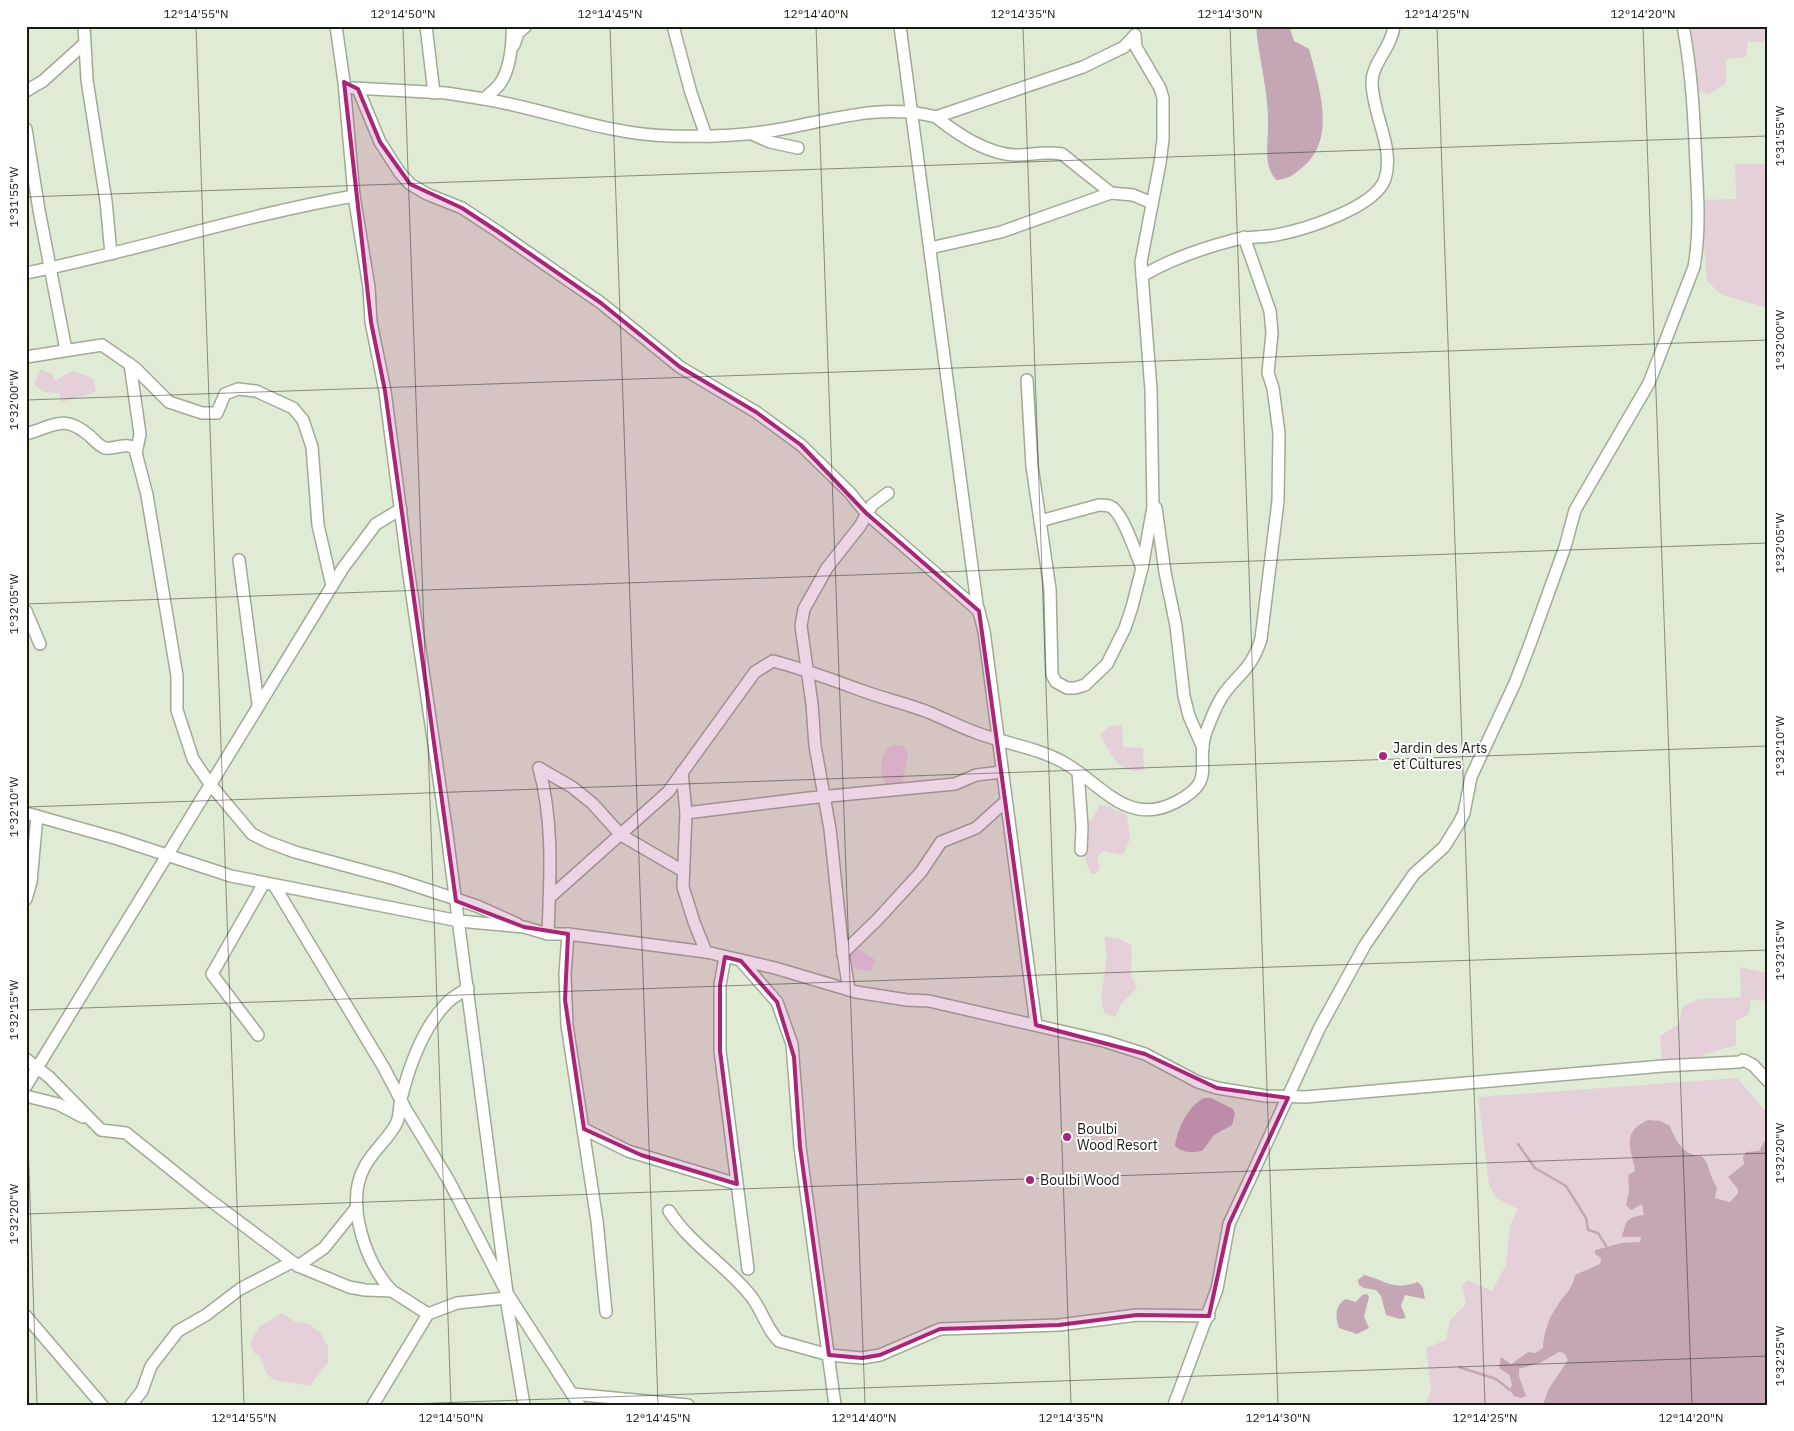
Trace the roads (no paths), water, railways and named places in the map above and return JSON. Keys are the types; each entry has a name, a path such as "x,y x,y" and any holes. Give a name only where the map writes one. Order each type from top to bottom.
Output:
{"street":[{"path":"84,26 87,80 106,201 111,254"},
{"path":"336,26 344,82 354,196 369,286 371,322 385,391 402,509 407,561 459,921 507,1295 524,1405"},
{"path":"426,26 434,93"},
{"path":"510,56 512,26"},
{"path":"484,99 500,85 518,33 526,26"},
{"path":"673,26 691,93 706,136"},
{"path":"900,26 951,423 979,610 984,631 1036,1025"},
{"path":"1142,276 1179,258 1244,237 1274,235 1322,221 1354,208 1380,188 1384,180 1387,159 1376,110 1372,79 1393,39 1394,26"},
{"path":"1174,1405 1209,1316 1217,1290 1229,1224 1319,1029 1365,945 1414,874 1444,847 1459,823 1466,804 1470,777 1515,683 1565,548 1575,510 1649,383 1694,267 1698,227 1694,124 1690,67 1683,26"},
{"path":"936,116 1083,67 1124,47 1135,35 1136,47 1160,88 1163,98 1163,139 1142,250 1142,276 1151,390 1151,448 1154,493 1165,572 1176,626 1184,696 1189,716 1203,748"},
{"path":"26,91 43,81 84,44"},
{"path":"344,82 358,89 434,93 484,99 637,132 668,136 752,134 866,112 912,112 936,116 952,128 995,152 1015,155 1052,152 1062,154 1071,159 1111,193"},
{"path":"358,89 380,142 400,174 410,184 427,194 462,208 497,231 601,303 680,367 756,412 801,445 866,512 979,610"},
{"path":"26,129 66,350"},
{"path":"752,134 770,142 798,148"},
{"path":"930,248 1001,232 1111,193 1133,195 1152,203"},
{"path":"26,273 111,254 258,215 354,196"},
{"path":"549,898 668,792 755,672 773,661 806,670 928,712 998,740 1054,758 1078,772 1122,805 1145,810 1165,807 1177,802 1200,786 1204,768 1203,748 1206,733 1224,692 1246,671 1254,659 1261,639 1278,501 1279,433 1268,363 1272,333 1270,311 1244,237"},
{"path":"26,357 102,345 130,364 169,402 202,413 217,413 226,394 238,389 256,391 293,408 303,420 312,447 318,525 332,586"},
{"path":"130,364 140,434 136,454"},
{"path":"1027,380 1029,433 1050,589 1052,675 1056,682 1067,688 1085,685 1107,664 1125,628 1142,568 1154,493"},
{"path":"26,434 62,423 72,423 101,446 111,448 132,446 147,495 177,676 177,710 193,759 210,784 252,834 268,842 295,852 395,878 456,901 477,906 524,927 548,934 568,934 706,952 725,958 775,968 849,990 907,1000 929,1000 1036,1025 1145,1054 1198,1082 1217,1088 1288,1098 1662,1066 1739,1062 1743,1060 1753,1065 1768,1081"},
{"path":"849,990 843,953 830,829 815,746 812,704 801,626 804,609 827,568 860,526 866,512 888,493"},
{"path":"1040,521 1099,505 1108,506 1114,510 1122,522 1142,568"},
{"path":"26,1086 258,704 332,586 376,524 402,509"},
{"path":"240,560 258,704"},
{"path":"26,611 40,644"},
{"path":"548,934 550,834 548,807 539,768 572,787 592,803 621,835 683,871"},
{"path":"682,772 686,813 683,871 687,903 706,952"},
{"path":"686,813 955,784 976,775 1002,772"},
{"path":"1078,772 1082,827 1081,850"},
{"path":"843,953 878,919 921,872 941,842 976,828 1006,801"},
{"path":"26,899 31,882 32,815 118,839 231,876 459,921 524,927"},
{"path":"258,1035 212,974 269,884"},
{"path":"269,884 384,1068 400,1100 448,1181 507,1295 579,1405"},
{"path":"568,934 565,1000 598,1221 606,1312"},
{"path":"725,958 720,985 720,1051 748,1269"},
{"path":"741,961 776,1002 792,1044 800,1147 836,1405"},
{"path":"428,1314 392,1291 380,1276 363,1240 357,1207 363,1169 397,1122 400,1100 421,1041 446,1003 468,988"},
{"path":"26,1059 38,1068 101,1130 126,1133 203,1195 295,1264 349,1287 365,1290 392,1291"},
{"path":"26,1096 58,1104 91,1121"},
{"path":"584,1129 628,1151 738,1184"},
{"path":"131,1405 142,1391 151,1366 178,1332 206,1315 240,1289 295,1264 324,1248 357,1207"},
{"path":"669,1211 685,1232 724,1266 752,1296 779,1341 829,1355 862,1358 880,1355 940,1329 1059,1325 1137,1315 1209,1316"},
{"path":"373,1405 428,1314 457,1303 507,1295"},
{"path":"26,1316 102,1405"},
{"path":"572,1394 688,1405"}],"waterway":[{"path":"1518,1144 1535,1168 1566,1186 1586,1218 1588,1230 1598,1233 1606,1246"},
{"path":"1459,1367 1496,1379 1510,1390"}],"place":[{"name":"Jardin des Arts et Cultures","path":"1383,756"},
{"name":"Boulbi Wood Resort","path":"1067,1137"},
{"name":"Boulbi Wood","path":"1030,1180"}]}
